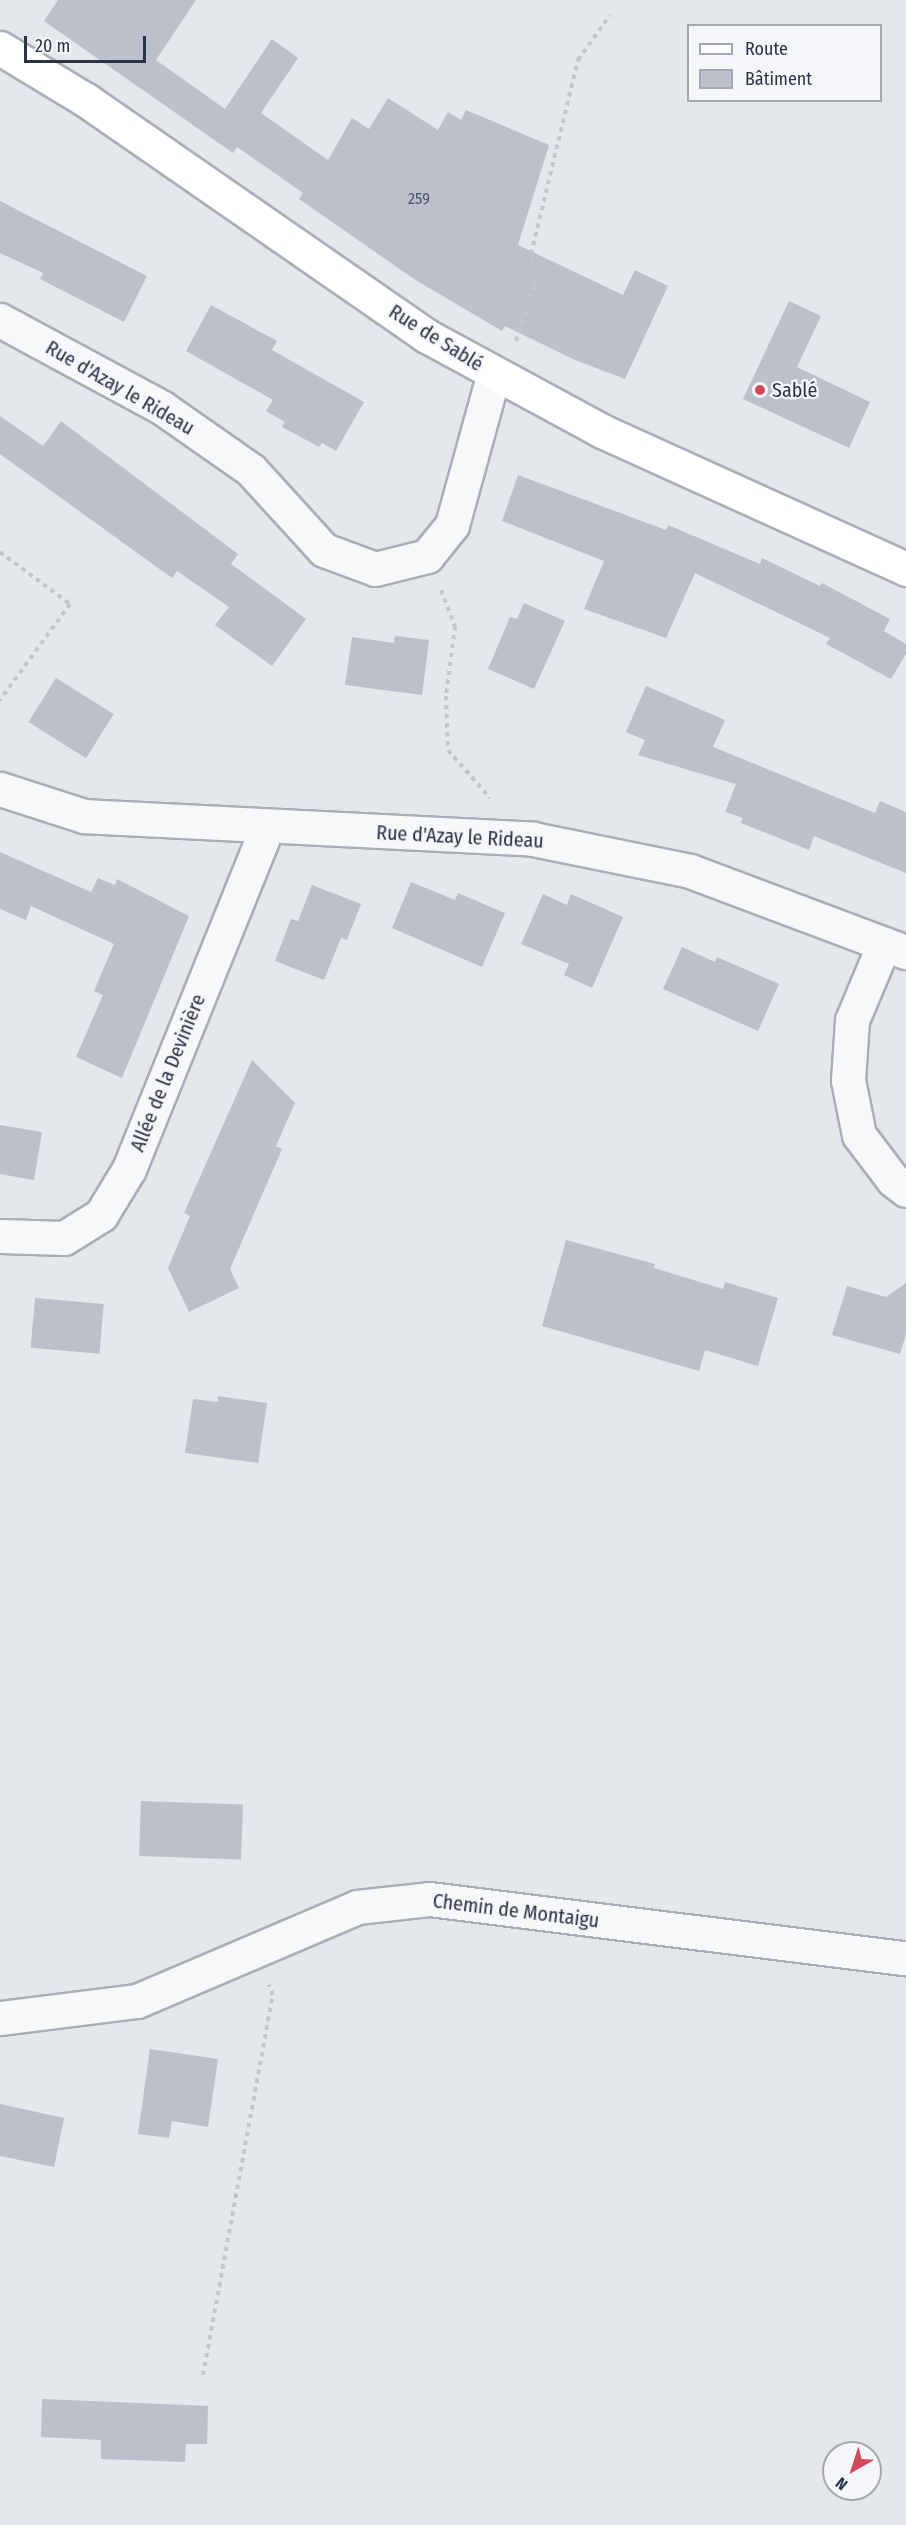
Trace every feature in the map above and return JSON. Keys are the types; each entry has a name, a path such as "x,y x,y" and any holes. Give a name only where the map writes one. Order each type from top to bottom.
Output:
{"main road":[{"name":"Rue de Sablé","path":"0,48 86,100 427,336 498,376 618,438 906,569"}],"street":[{"name":"Rue d'Azay le Rideau","path":"0,320 160,407 251,470 324,550 375,569 427,556"},
{"path":"427,556 452,525 498,376"},
{"name":"Rue d'Azay le Rideau","path":"0,789 84,816 267,828 534,839 690,871 895,948"},
{"name":"Allée de la Devinière","path":"0,1236 64,1238 101,1215 129,1169 267,828"},
{"path":"895,948 852,1020 848,1080 859,1135 892,1180 906,1190"},
{"name":"Chemin de Montaigu","path":"0,2018 137,2001 357,1907 429,1899 906,1958"}],"path":[{"path":"498,376 536,283 531,254 578,60 610,15"},
{"path":"0,552 70,604 0,700"},
{"path":"427,556 455,626 446,696 448,750 492,800 509,838"},
{"path":"203,2375 273,1995 255,1951"}],"building":[{"path":"58,0 196,0 156,60 225,109 272,39 298,58 261,113 328,160 352,118 369,129 388,98 438,130 448,112 461,120 466,110 549,145 518,245 623,295 635,270 668,286 625,379 575,360 505,326 502,331 414,279 299,199 303,193 237,147 233,153 44,21"},
{"path":"0,201 147,276 124,322 40,279 43,273 0,253"},
{"path":"789,301 821,316 797,367 870,402 849,448 743,399"},
{"path":"211,305 277,341 272,350 364,402 336,451 322,443 319,447 282,427 285,422 266,411 273,400 186,351"},
{"path":"0,416 43,446 61,421 238,554 231,564 306,619 272,666 215,625 229,607 177,571 172,578 0,454"},
{"path":"518,475 666,530 668,525 760,564 762,558 820,586 822,583 890,619 884,631 906,644 906,654 891,679 826,644 830,638 695,573 666,638 584,609 604,561 502,521"},
{"path":"524,603 565,621 534,689 488,669 510,617 517,619"},
{"path":"395,636 429,640 422,695 345,685 352,637 394,643"},
{"path":"56,678 114,714 86,758 28,722"},
{"path":"646,686 725,720 713,747 875,813 880,801 906,812 906,873 814,836 809,850 741,823 743,818 725,812 736,784 638,755 645,740 626,732"},
{"path":"0,852 91,892 98,878 115,885 117,879 189,916 122,1078 76,1057 103,995 94,991 114,944 31,906 26,920 0,909"},
{"path":"411,882 455,900 458,893 505,913 482,967 392,928"},
{"path":"312,885 361,904 347,940 341,938 324,980 275,961 291,919 298,921"},
{"path":"543,894 567,905 571,894 623,917 592,988 564,975 569,964 521,944"},
{"path":"682,947 715,962 717,957 779,984 758,1031 663,989"},
{"path":"252,1060 295,1103 276,1146 282,1149 230,1269 239,1288 189,1312 168,1268 190,1216 184,1213"},
{"path":"0,1125 42,1132 34,1180 0,1174"},
{"path":"566,1240 655,1264 654,1268 723,1289 725,1282 778,1298 758,1366 705,1350 699,1371 542,1326"},
{"path":"906,1283 906,1334 900,1354 832,1335 847,1286 886,1297"},
{"path":"35,1298 104,1304 99,1354 31,1348"},
{"path":"218,1396 267,1403 258,1463 185,1453 193,1399 218,1402"},
{"path":"141,1801 243,1805 241,1860 139,1856"},
{"path":"150,2049 218,2059 208,2127 172,2121 169,2138 138,2134"},
{"path":"0,2104 64,2118 54,2167 0,2156"},
{"path":"42,2399 208,2406 207,2444 186,2444 185,2462 101,2459 101,2440 41,2437"}],"place":[{"name":"Sablé","path":"760,390"}]}
